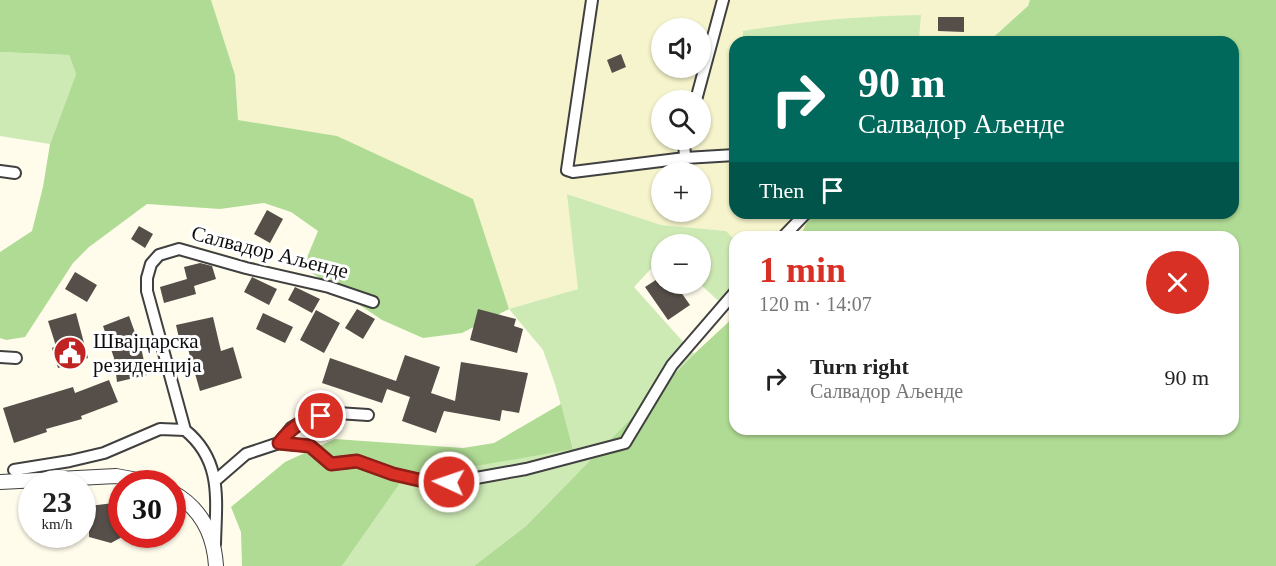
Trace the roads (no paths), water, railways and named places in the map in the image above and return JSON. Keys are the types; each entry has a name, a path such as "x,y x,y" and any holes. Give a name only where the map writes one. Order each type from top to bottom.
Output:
{"street":[{"path":"592,0 567,170 573,172 685,158 729,155"},
{"path":"699,90 723,0"},
{"path":"685,150 685,158"},
{"path":"0,171 15,173"},
{"path":"789,231 800,219"},
{"name":"Салвадор Аљенде","path":"216,480 206,452 185,430 147,291 147,278 151,264 159,255 179,249 246,268 329,287 373,302"},
{"path":"216,560 216,480 246,454 279,443 310,446 331,464 357,461 393,474 432,483 465,480 526,469 625,443 672,365 729,299"},
{"path":"0,357 16,358"},
{"path":"279,443 291,428 306,419 337,413 368,415"},
{"path":"14,470 104,453 160,429 185,430"},
{"path":"0,482 108,476"},
{"path":"186,503 197,511 202,519 210,535 216,560"}],"place":[{"name":"Швајцарска резиденција","path":"70,353"}]}
